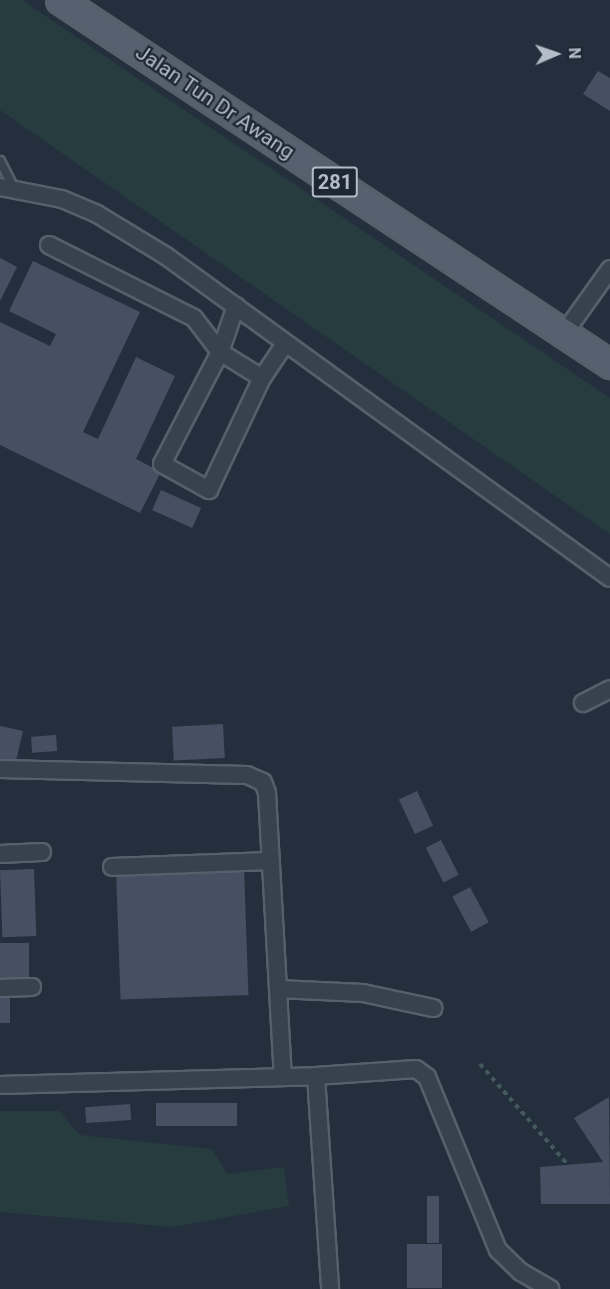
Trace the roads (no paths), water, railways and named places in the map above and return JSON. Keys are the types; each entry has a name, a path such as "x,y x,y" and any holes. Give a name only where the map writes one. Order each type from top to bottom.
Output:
{"main road":[{"name":"Jalan Tun Dr Awang","path":"60,0 610,364"}],"street":[{"path":"7,187 62,199 98,214 236,306 284,345 610,578"},
{"path":"49,245 194,318 220,352 262,378"},
{"path":"563,335 610,268"},
{"path":"236,306 220,352 162,464 208,490 262,378 284,345"},
{"path":"583,703 610,690"},
{"path":"0,769 256,777 267,793 283,1076"},
{"path":"0,854 42,852"},
{"path":"112,867 270,861"},
{"path":"0,988 32,987"},
{"path":"278,989 363,993 433,1008"},
{"path":"0,1085 316,1076 398,1068 416,1069 427,1077 498,1250 521,1272 550,1289"},
{"path":"316,1076 330,1289"}],"lane":[{"path":"0,161 7,187"}]}
